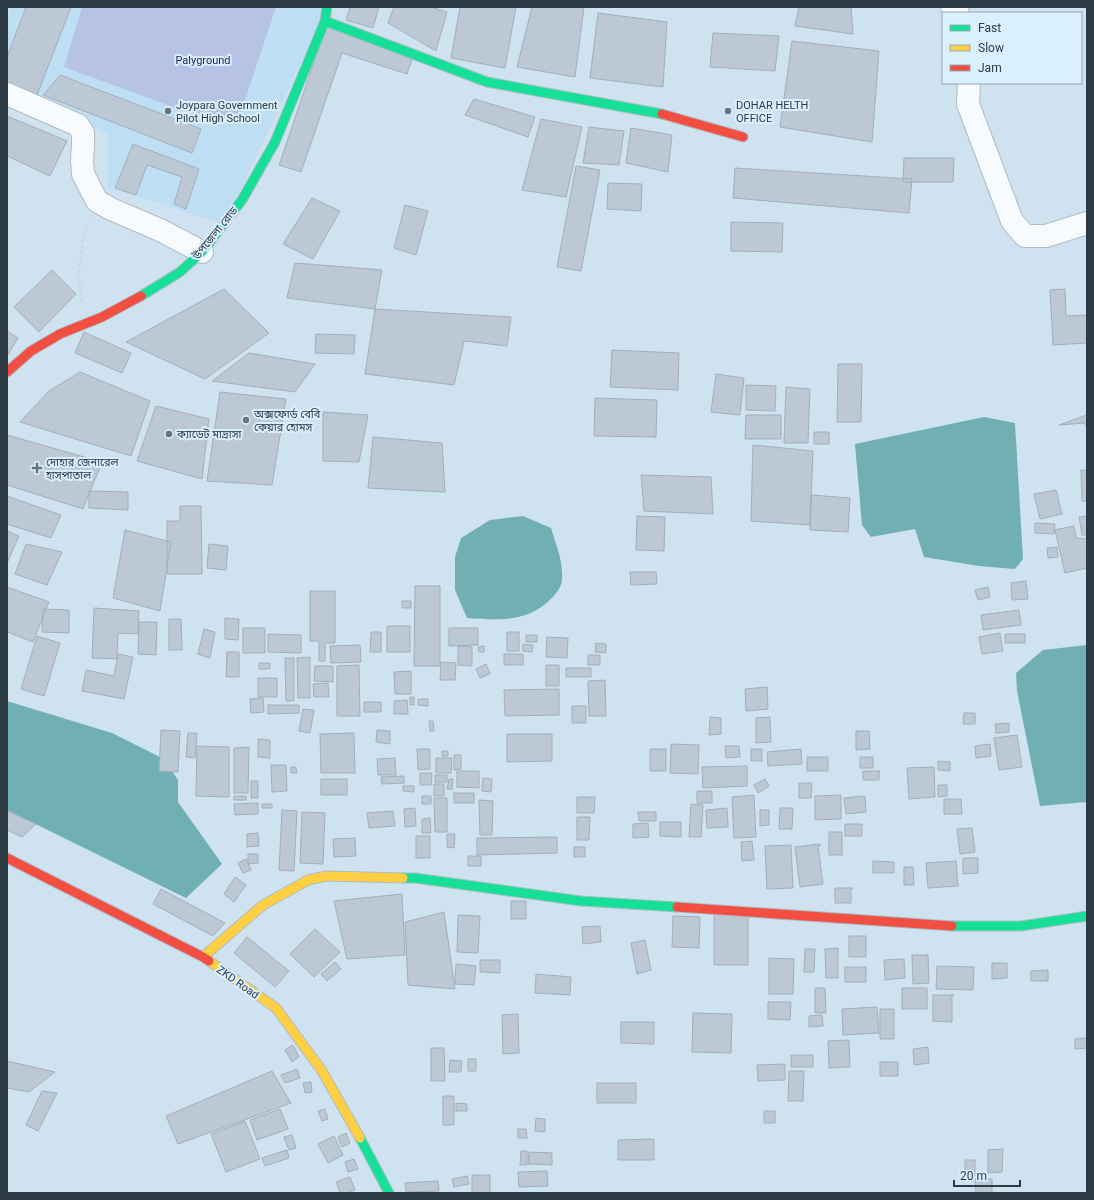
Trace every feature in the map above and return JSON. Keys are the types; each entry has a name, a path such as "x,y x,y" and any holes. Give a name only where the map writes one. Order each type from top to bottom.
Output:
{"street":[{"name":"উপজেলা রোড","path":"7,372 31,351 60,334 102,317 149,292 180,272 202,252 242,200 275,142 325,21 327,7"},
{"path":"325,21 487,82 670,116 743,137"},
{"path":"969,84 968,104 1012,221 1025,236 1046,236 1087,223"},
{"path":"7,94 78,125 83,133 83,174 97,201 111,209 160,230 202,252"},
{"name":"ZKD Road","path":"7,858 203,958 276,1008 322,1071 350,1119 389,1193"},
{"path":"203,958 263,905 308,880 327,876 415,878 581,901 956,926 1021,926 1087,916"}],"path":[{"path":"97,201 83,238 79,269 80,303 102,317"}],"shaded area":[{"name":"Joypara Government Pilot High School","path":"11,7 323,7 320,23 234,203 220,223 108,187 108,134 7,88 7,18"},
{"path":"984,417 1015,423 1023,559 1015,569 979,566 924,557 915,529 871,537 862,525 855,444"},
{"path":"523,516 551,528 562,567 562,580 559,589 553,597 534,612 524,616 502,619 467,618 455,590 455,557 461,538 490,520"},
{"path":"1087,645 1087,802 1040,806 1017,691 1016,673 1043,650"},
{"path":"7,701 112,733 164,759 178,780 178,802 222,864 186,898 7,810"}],"green space":[{"name":"Palyground","path":"82,7 276,7 237,124 173,107 64,67"}],"building":[{"path":"26,7 71,7 37,95 7,84 7,57"},
{"path":"350,7 379,7 373,28 346,20"},
{"path":"394,7 431,7 447,12 436,51 388,23"},
{"path":"460,7 516,7 505,68 451,58"},
{"path":"532,7 584,7 575,77 517,67"},
{"path":"799,7 851,7 853,34 795,26"},
{"path":"598,13 667,22 663,87 590,78"},
{"path":"326,27 413,56 407,74 342,53 301,172 279,165"},
{"path":"713,33 779,36 775,71 710,67"},
{"path":"792,41 879,51 872,142 780,127"},
{"path":"60,75 201,129 192,153 43,95"},
{"path":"474,99 535,117 528,137 465,115"},
{"path":"7,116 67,141 50,176 7,156"},
{"path":"541,119 582,127 566,197 522,190"},
{"path":"589,127 624,131 619,165 583,163"},
{"path":"631,128 672,135 668,172 626,163"},
{"path":"133,144 199,169 186,209 174,204 182,177 147,165 136,195 115,188"},
{"path":"904,158 954,158 953,182 903,182"},
{"path":"576,166 600,170 581,271 557,267"},
{"path":"735,168 912,179 909,213 733,198"},
{"path":"608,183 642,184 641,211 607,209"},
{"path":"312,198 340,211 313,259 283,244"},
{"path":"405,205 428,211 416,255 394,248"},
{"path":"731,222 783,223 782,252 731,251"},
{"path":"295,263 382,270 375,309 287,298"},
{"path":"52,270 76,294 39,332 14,307"},
{"path":"224,289 269,333 205,379 126,342"},
{"path":"1065,289 1066,316 1087,315 1087,343 1053,345 1050,290"},
{"path":"375,309 511,317 507,346 464,341 454,385 365,374"},
{"path":"7,331 18,338 7,356"},
{"path":"84,332 131,353 122,373 75,353"},
{"path":"316,334 355,335 354,354 315,353"},
{"path":"612,350 679,353 678,390 610,387"},
{"path":"249,353 315,364 295,392 212,381"},
{"path":"838,364 862,364 861,422 837,422"},
{"path":"80,372 150,401 131,456 20,422 49,391"},
{"path":"716,374 744,378 740,415 711,412"},
{"path":"746,385 776,386 775,411 746,410"},
{"path":"786,387 810,389 808,443 784,443"},
{"path":"220,392 286,399 272,485 207,481"},
{"path":"595,398 657,400 656,437 594,436"},
{"path":"156,406 209,419 202,479 137,461"},
{"path":"323,412 368,415 359,462 323,461"},
{"path":"746,415 781,415 781,439 745,439"},
{"path":"1087,415 1087,428 1085,423 1059,425"},
{"path":"814,432 829,432 829,444 814,444"},
{"path":"7,435 102,462 83,509 7,485"},
{"path":"373,437 442,443 445,492 368,488"},
{"path":"753,445 813,451 810,525 751,521"},
{"path":"1081,470 1087,470 1087,501 1082,501"},
{"path":"641,475 711,477 713,514 644,511"},
{"path":"1056,490 1062,514 1040,519 1034,494"},
{"path":"89,491 128,492 128,510 89,508"},
{"path":"811,495 850,498 848,532 810,530"},
{"path":"7,496 61,515 51,538 7,524"},
{"path":"180,506 201,506 202,574 167,574 167,521 180,521"},
{"path":"637,516 665,517 664,551 636,550"},
{"path":"1087,516 1087,535 1082,535 1079,517"},
{"path":"1035,523 1055,524 1054,534 1035,533"},
{"path":"1074,526 1076,538 1087,539 1087,568 1065,573 1055,530"},
{"path":"125,530 171,542 160,611 113,598"},
{"path":"7,531 19,536 7,563"},
{"path":"26,544 62,552 47,585 15,574"},
{"path":"209,544 228,546 226,570 207,568"},
{"path":"1057,547 1058,557 1048,558 1047,548"},
{"path":"630,572 656,572 657,584 631,585"},
{"path":"1026,581 1028,599 1012,600 1011,583"},
{"path":"415,586 440,586 440,666 414,666"},
{"path":"7,587 49,602 33,642 7,632"},
{"path":"988,587 990,597 978,600 975,590"},
{"path":"310,591 335,591 335,643 325,643 325,661 319,661 319,641 310,641"},
{"path":"402,601 411,601 411,608 402,608"},
{"path":"94,608 139,611 138,634 118,633 117,659 92,658"},
{"path":"43,609 69,610 69,633 42,632"},
{"path":"1019,610 1021,625 983,630 981,615"},
{"path":"225,618 239,619 238,640 225,639"},
{"path":"169,619 181,619 182,650 169,650"},
{"path":"139,622 157,622 156,655 138,654"},
{"path":"387,626 410,626 410,652 387,652"},
{"path":"243,628 265,628 265,653 243,653"},
{"path":"449,628 478,628 478,645 449,646"},
{"path":"204,629 215,632 210,658 198,654"},
{"path":"371,632 381,632 381,652 370,652"},
{"path":"507,632 519,632 519,651 507,651"},
{"path":"1000,633 1003,651 982,654 979,637"},
{"path":"268,634 301,635 301,653 268,652"},
{"path":"1005,634 1025,634 1025,643 1005,643"},
{"path":"526,635 537,635 537,642 526,642"},
{"path":"37,636 60,643 44,696 21,689"},
{"path":"547,637 568,638 567,658 546,657"},
{"path":"596,643 606,644 606,653 595,652"},
{"path":"523,644 533,645 532,652 523,651"},
{"path":"360,645 361,662 331,663 330,646"},
{"path":"458,646 472,647 472,666 458,665"},
{"path":"484,646 484,652 479,652 478,647"},
{"path":"227,652 239,652 239,677 226,677"},
{"path":"118,654 133,657 124,699 82,691 86,670 114,676"},
{"path":"504,654 523,654 523,665 504,665"},
{"path":"588,655 600,655 600,665 588,665"},
{"path":"310,657 310,698 298,698 297,658"},
{"path":"285,658 294,658 294,701 286,701"},
{"path":"441,662 456,663 455,680 440,680"},
{"path":"259,663 270,663 270,669 259,669"},
{"path":"486,664 490,674 480,678 476,669"},
{"path":"359,665 360,716 337,716 337,666"},
{"path":"546,665 559,665 559,686 546,686"},
{"path":"315,666 333,666 333,682 314,681"},
{"path":"566,668 591,668 591,677 566,677"},
{"path":"411,671 411,694 395,694 394,672"},
{"path":"258,678 277,678 277,697 258,697"},
{"path":"605,680 606,716 589,716 588,681"},
{"path":"328,683 329,697 314,697 313,684"},
{"path":"767,687 768,709 746,711 745,689"},
{"path":"559,689 559,715 505,716 504,690"},
{"path":"410,697 414,697 414,705 410,705"},
{"path":"263,698 264,712 251,713 250,699"},
{"path":"418,699 428,699 428,706 418,705"},
{"path":"407,700 408,714 394,714 394,701"},
{"path":"364,702 381,702 381,712 364,712"},
{"path":"268,705 299,705 299,713 268,714"},
{"path":"572,706 586,706 586,723 572,723"},
{"path":"303,709 314,710 310,733 299,731"},
{"path":"964,713 975,713 975,724 963,724"},
{"path":"710,717 721,718 721,734 709,735"},
{"path":"770,717 771,742 756,743 756,718"},
{"path":"429,721 433,721 434,731 430,731"},
{"path":"1009,723 1009,732 996,733 995,724"},
{"path":"161,730 180,731 178,772 159,771"},
{"path":"377,730 390,731 390,744 376,742"},
{"path":"856,731 869,731 870,749 856,750"},
{"path":"188,733 197,733 195,758 186,757"},
{"path":"354,733 355,773 321,773 320,734"},
{"path":"507,734 552,734 552,761 507,762"},
{"path":"1017,735 1022,767 999,770 994,738"},
{"path":"258,739 270,740 270,758 258,757"},
{"path":"671,744 699,745 698,774 670,773"},
{"path":"990,744 991,756 976,758 975,746"},
{"path":"197,746 229,747 229,797 196,796"},
{"path":"725,746 739,746 740,757 726,758"},
{"path":"249,747 248,793 234,793 234,748"},
{"path":"417,749 430,749 430,769 418,770"},
{"path":"650,749 666,749 666,771 650,771"},
{"path":"751,749 762,749 762,761 751,761"},
{"path":"801,749 802,764 768,766 767,752"},
{"path":"442,751 448,751 448,756 442,756"},
{"path":"454,755 461,755 461,769 454,770"},
{"path":"807,757 828,757 828,771 807,771"},
{"path":"860,757 873,757 873,768 860,768"},
{"path":"395,758 396,775 378,775 377,759"},
{"path":"436,758 452,758 451,773 436,773"},
{"path":"938,761 950,762 950,771 938,770"},
{"path":"271,765 286,765 287,791 272,792"},
{"path":"747,766 747,786 703,788 702,767"},
{"path":"291,767 296,767 297,773 291,773"},
{"path":"934,767 935,797 909,799 907,768"},
{"path":"457,771 479,771 479,788 457,787"},
{"path":"863,771 879,771 879,780 863,780"},
{"path":"420,773 432,773 431,785 420,785"},
{"path":"435,775 447,775 447,782 435,782"},
{"path":"404,776 404,783 382,784 381,777"},
{"path":"483,778 492,779 491,792 482,791"},
{"path":"321,779 347,779 347,795 321,795"},
{"path":"449,779 453,779 452,789 447,789"},
{"path":"765,779 769,786 758,793 754,785"},
{"path":"251,781 258,781 258,798 251,798"},
{"path":"799,783 812,783 811,798 799,798"},
{"path":"434,784 444,784 444,796 434,796"},
{"path":"938,785 947,785 947,796 938,797"},
{"path":"403,786 414,786 414,792 403,791"},
{"path":"697,791 712,791 712,803 697,803"},
{"path":"454,793 474,793 474,803 454,803"},
{"path":"754,795 756,837 734,838 732,797"},
{"path":"841,795 841,819 815,820 815,796"},
{"path":"234,796 246,796 246,800 234,800"},
{"path":"422,796 431,796 431,804 422,804"},
{"path":"865,796 866,812 846,814 844,798"},
{"path":"577,797 595,797 594,813 577,813"},
{"path":"434,798 447,798 447,832 435,832"},
{"path":"944,799 961,799 962,814 944,814"},
{"path":"479,800 493,801 492,835 480,835"},
{"path":"258,803 258,814 235,815 234,804"},
{"path":"262,804 272,804 272,808 262,808"},
{"path":"691,804 703,805 701,837 689,837"},
{"path":"415,808 416,826 405,827 404,809"},
{"path":"727,808 728,827 707,828 706,810"},
{"path":"780,808 793,808 792,829 779,829"},
{"path":"282,810 297,811 294,871 279,870"},
{"path":"760,810 769,810 769,825 760,826"},
{"path":"7,811 36,824 22,837 7,830"},
{"path":"393,811 395,826 369,828 367,813"},
{"path":"302,812 325,813 323,864 300,863"},
{"path":"638,812 656,812 656,821 639,821"},
{"path":"577,817 590,817 589,840 577,840"},
{"path":"430,818 431,833 422,833 422,819"},
{"path":"660,822 681,822 681,837 660,836"},
{"path":"648,823 649,837 633,838 633,824"},
{"path":"845,824 862,824 862,836 845,836"},
{"path":"972,828 975,852 960,854 957,829"},
{"path":"829,832 842,832 842,855 829,855"},
{"path":"258,833 259,846 247,847 247,834"},
{"path":"447,834 455,834 454,848 447,847"},
{"path":"416,836 430,836 430,858 416,858"},
{"path":"557,837 557,853 477,855 477,838"},
{"path":"355,838 356,856 334,857 333,839"},
{"path":"752,841 754,860 742,861 741,842"},
{"path":"820,844 820,846 818,846 823,884 800,887 795,847"},
{"path":"791,845 793,888 767,889 765,846"},
{"path":"574,847 585,847 585,857 574,857"},
{"path":"248,854 258,854 258,863 248,864"},
{"path":"468,856 481,856 481,866 468,866"},
{"path":"963,858 978,858 978,873 963,874"},
{"path":"246,859 251,870 243,873 238,863"},
{"path":"873,861 894,862 894,873 873,873"},
{"path":"956,861 958,886 928,888 926,863"},
{"path":"904,867 913,867 914,885 904,885"},
{"path":"235,877 246,885 234,902 224,894"},
{"path":"835,888 853,888 851,889 851,903 835,903"},
{"path":"161,889 225,923 213,936 153,904"},
{"path":"402,894 405,955 347,959 334,901"},
{"path":"511,901 526,901 526,919 511,919"},
{"path":"444,912 455,989 408,985 405,922"},
{"path":"714,914 748,915 748,965 714,965"},
{"path":"458,915 480,916 478,953 457,952"},
{"path":"673,916 700,917 699,948 672,947"},
{"path":"600,926 601,942 583,944 582,927"},
{"path":"315,929 340,952 314,977 290,954"},
{"path":"849,936 866,936 866,957 849,957"},
{"path":"247,937 289,971 275,987 234,953"},
{"path":"645,940 651,970 637,974 631,943"},
{"path":"838,948 838,978 826,978 825,949"},
{"path":"805,949 815,949 814,972 804,972"},
{"path":"912,955 928,955 929,983 913,984"},
{"path":"769,958 794,959 793,994 769,994"},
{"path":"904,959 905,978 885,980 884,960"},
{"path":"480,960 500,960 500,973 480,972"},
{"path":"335,962 341,969 327,981 321,974"},
{"path":"992,963 1007,963 1007,978 992,979"},
{"path":"456,964 476,966 474,985 455,984"},
{"path":"937,966 974,967 973,990 936,989"},
{"path":"845,967 866,967 866,982 845,982"},
{"path":"1048,970 1048,981 1031,981 1031,971"},
{"path":"536,974 571,977 570,995 535,993"},
{"path":"815,988 825,988 826,1013 815,1013"},
{"path":"902,988 927,988 927,1009 902,1009"},
{"path":"933,995 954,995 952,996 952,1022 933,1021"},
{"path":"768,1002 791,1002 790,1020 768,1019"},
{"path":"877,1007 879,1033 843,1035 842,1009"},
{"path":"880,1009 894,1009 894,1039 880,1039"},
{"path":"693,1013 732,1014 731,1053 692,1052"},
{"path":"518,1014 519,1053 503,1054 502,1015"},
{"path":"822,1015 823,1026 809,1027 809,1016"},
{"path":"621,1022 654,1022 654,1044 621,1043"},
{"path":"1087,1038 1087,1048 1075,1049 1075,1039"},
{"path":"849,1040 850,1067 829,1068 828,1041"},
{"path":"293,1045 299,1057 292,1062 285,1050"},
{"path":"928,1047 929,1063 914,1065 913,1049"},
{"path":"431,1048 444,1048 445,1081 431,1081"},
{"path":"791,1055 813,1055 813,1067 791,1067"},
{"path":"468,1059 476,1059 476,1071 468,1071"},
{"path":"450,1060 462,1061 461,1072 449,1072"},
{"path":"7,1061 55,1072 29,1092 7,1088"},
{"path":"880,1062 898,1062 898,1076 880,1076"},
{"path":"785,1064 785,1080 758,1081 757,1065"},
{"path":"297,1069 300,1078 285,1083 281,1075"},
{"path":"272,1071 291,1103 178,1144 166,1116"},
{"path":"789,1071 804,1071 803,1101 788,1101"},
{"path":"311,1082 312,1092 305,1093 303,1083"},
{"path":"597,1083 636,1083 636,1103 597,1103"},
{"path":"42,1091 57,1093 38,1131 26,1125"},
{"path":"443,1096 454,1096 454,1125 443,1125"},
{"path":"456,1103 467,1104 467,1111 456,1111"},
{"path":"280,1109 288,1129 257,1140 250,1120"},
{"path":"325,1109 328,1119 322,1121 318,1111"},
{"path":"764,1111 775,1111 775,1123 764,1123"},
{"path":"536,1118 545,1119 545,1132 535,1131"},
{"path":"245,1121 260,1159 226,1172 211,1134"},
{"path":"518,1129 526,1129 527,1138 518,1138"},
{"path":"346,1133 350,1143 342,1147 338,1137"},
{"path":"292,1135 296,1148 289,1150 284,1137"},
{"path":"334,1136 343,1155 328,1163 318,1144"},
{"path":"654,1139 654,1160 618,1160 618,1140"},
{"path":"1003,1149 1002,1172 988,1173 988,1150"},
{"path":"287,1150 289,1158 265,1166 262,1158"},
{"path":"521,1151 527,1151 527,1165 520,1165"},
{"path":"529,1152 552,1153 552,1165 528,1164"},
{"path":"354,1159 358,1169 348,1172 345,1162"},
{"path":"965,1160 975,1160 975,1176 965,1178"},
{"path":"547,1171 548,1186 519,1187 518,1172"},
{"path":"472,1175 490,1175 490,1193 472,1193"},
{"path":"467,1176 469,1184 454,1187 452,1179"},
{"path":"350,1177 355,1190 347,1193 340,1193 336,1182"},
{"path":"975,1179 992,1179 992,1193 976,1193"},
{"path":"438,1181 439,1191 406,1192 405,1183"}],"traffic: fast":[{"path":"141,296 180,272 202,252 242,200 275,142 325,21 327,7"},
{"path":"325,21 487,82 662,114"},
{"path":"403,878 415,878 581,901 677,907"},
{"path":"952,926 1021,926 1087,916"},
{"path":"360,1138 389,1193"}],"traffic: slow":[{"path":"203,957 263,905 308,880 327,876 403,878"},
{"path":"209,961 276,1008 322,1071 360,1138"}],"traffic: jam":[{"path":"662,114 743,137"},
{"path":"7,372 31,351 60,334 102,317 141,296"},
{"path":"7,858 209,961"},
{"path":"677,907 952,926"}],"place":[{"name":"Joypara Government Pilot High School","path":"168,111"},
{"name":"DOHAR HELTH OFFICE","path":"728,111"},
{"name":"অক্সফোর্ড বেবি কেয়ার হোমস","path":"246,420"},
{"name":"ক্যাডেট মাদ্রাসা","path":"169,434"},
{"name":"দোহার জেনারেল হাসপাতাল","path":"37,468"}]}
